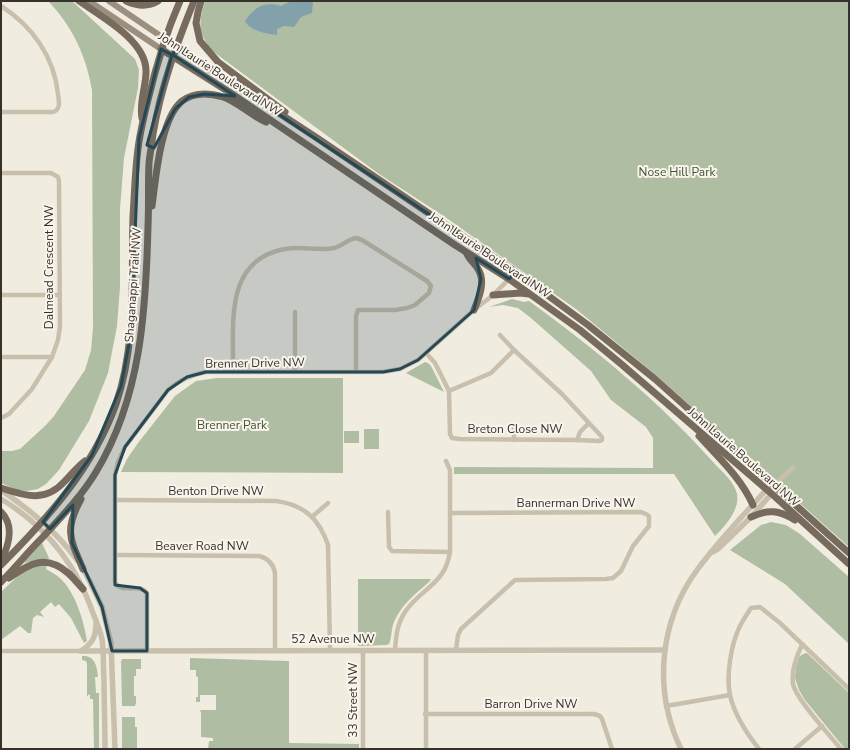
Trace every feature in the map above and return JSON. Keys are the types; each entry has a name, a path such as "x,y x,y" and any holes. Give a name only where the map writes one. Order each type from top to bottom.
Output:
{"main road":[{"path":"79,1 110,22 136,45 142,54 146,64 146,82 140,109 142,121"},
{"name":"John Laurie Boulevard NW","path":"89,1 466,252 509,279 580,330 769,492 849,564"},
{"name":"John Laurie Boulevard NW","path":"108,1 314,136 516,272 588,325 628,357 849,552"},
{"path":"126,1 143,5 158,1"},
{"name":"Shaganappi Trail NW","path":"1,565 41,524 59,503 90,457 105,431 116,404 128,356 131,333 135,177 142,121 161,49 180,1"},
{"name":"Shaganappi Trail NW","path":"1,583 72,506 92,479 114,436 131,389 142,333 148,226 149,161 157,108 172,56 194,1"},
{"path":"201,1 196,23 197,31 200,41 208,52 218,62 269,99 314,136"},
{"path":"148,226 166,130 175,109 183,101 197,94 226,98 257,118 284,130"},
{"path":"466,252 479,270 481,279 478,300 474,310"},
{"path":"493,295 520,293 530,294"},
{"path":"680,415 737,478 753,505"},
{"path":"1,489 29,496 38,496 50,493 64,483 77,467 90,457"},
{"path":"84,569 72,543 70,528 73,514 92,479"},
{"path":"750,517 760,512 770,511 783,513 805,525"},
{"path":"1,512 10,528 9,542 1,561"},
{"path":"1,583 27,566 34,563 44,562 54,564 70,574 84,590"}],"street":[{"path":"1,6 24,24 42,47 54,72 60,104 58,109 53,112 1,112"},
{"name":"Dalmead Crescent NW","path":"1,174 51,173 58,177 60,295 58,340 52,357 26,397 7,416 1,418"},
{"path":"233,372 235,300 238,288 250,268 263,257 278,251 292,248 335,248 356,238 362,240 427,281 431,286 429,293 415,305 407,308 395,310 358,310 356,316 356,372"},
{"name":"Brenner Drive NW","path":"147,651 147,593 140,588 123,588 115,582 115,475 119,458 125,447 164,394 176,383 193,375 206,372 393,371 409,366 493,295 516,272"},
{"path":"1,295 60,295"},
{"path":"295,312 295,372"},
{"name":"Breton Close NW","path":"426,353 435,363 449,391 450,434 452,438 602,440 602,437 588,424 562,394 514,350 500,335"},
{"path":"449,391 491,373 514,350"},
{"path":"1,357 52,357"},
{"name":"Breton Close NW","path":"577,440 580,432 588,424"},
{"path":"514,427 514,440"},
{"path":"395,650 398,628 402,617 411,604 441,577 448,562 450,552 450,470 446,461"},
{"path":"711,553 718,549 750,517 774,486 793,468"},
{"path":"1,489 23,505 48,532 73,554 84,569 102,607 112,651 115,749"},
{"path":"681,749 670,722 666,706 663,677 665,650 672,618 680,598 697,570 716,545 753,505 769,492"},
{"path":"1,499 41,524"},
{"name":"Benton Drive NW","path":"115,500 276,501 297,507 313,516 325,535 328,545 330,650"},
{"path":"313,516 328,502"},
{"path":"388,512 388,547 392,551 450,552"},
{"name":"Bannerman Drive NW","path":"450,513 641,512 649,516 650,521 649,526 633,546 621,571 617,575 606,579 515,580 461,629 458,635 456,650"},
{"path":"48,532 71,565 84,590 100,633 103,651 105,749"},
{"name":"Beaver Road NW","path":"115,555 258,556 265,558 271,563 275,573 275,650"},
{"path":"759,749 741,723 730,695 729,666 732,647 740,627 751,608 760,607 780,623 849,689"},
{"path":"81,651 94,640 96,619"},
{"path":"802,645 796,658 793,673 793,685 798,695 841,749"},
{"name":"33 Street NW","path":"363,650 363,749"},
{"path":"426,650 426,749"},
{"name":"52 Avenue NW","path":"1,651 665,650"},
{"path":"666,706 730,695"},
{"name":"Barron Drive NW","path":"425,714 594,714 600,716 602,719 612,749"},
{"path":"795,749 822,726"}],"highlighted area":[{"path":"176,46 516,272 509,279 476,258 481,279 474,310 418,360 400,369 383,372 206,372 187,377 168,390 125,447 115,475 115,585 140,588 147,593 147,651 112,651 102,607 72,543 73,505 50,529 43,522 92,455 121,386 131,333 139,138 161,49 172,55 147,145 154,148 175,109 189,97 204,94 235,96 173,55"}],"green space":[{"path":"48,1 72,1 135,59 139,70 138,88 124,158 120,209 120,287 117,326 108,373 89,421 59,470 46,484 38,489 27,491 17,490 1,483 1,451 20,449 54,416 85,370 91,350 93,328 92,90 86,65 77,42 57,11"},
{"name":"Nose Hill Park","path":"205,1 849,1 849,547 657,376 576,309 445,217 379,174 211,50 203,37 200,26"},
{"path":"512,299 524,302 529,301 602,357 672,419 727,477 737,494 736,506 727,523 715,536 674,474 454,474 454,467 653,468 653,438 646,427 611,400 591,371 518,308 503,305 489,307"},
{"path":"425,362 431,366 444,392 406,373"},
{"name":"Brenner Park","path":"217,378 343,378 343,473 121,472 127,459 138,443 175,396 196,381"},
{"path":"364,429 379,429 379,449 364,449"},
{"path":"344,431 359,431 359,443 344,443"},
{"path":"771,522 786,525 800,534 849,577 849,644 785,584 730,550 761,525"},
{"path":"42,543 49,558 48,560 39,559 25,563 24,562"},
{"path":"47,565 46,569 62,580 71,593 84,625 87,641 84,643 71,618 59,604 55,607 51,602 40,612 44,617 37,615 33,618 31,633 28,633 20,626 1,640 1,592 31,566"},
{"path":"358,579 431,579 400,610 393,625 389,644 358,646"},
{"path":"807,653 849,693 849,749 845,749 805,700 799,690 795,678 796,667 799,657"},
{"path":"82,656 93,659 97,669 98,677 95,677 96,693 99,693 99,749 94,749 93,699 90,699 89,694 87,697 87,664 86,661 82,660"},
{"path":"190,658 289,661 289,743 359,744 359,749 208,749 209,741 213,741 213,738 201,737 200,710 216,710 216,695 200,695 200,702 196,702 196,697 198,697 198,677 196,676 196,670 190,670"},
{"path":"122,659 141,659 141,669 136,669 136,676 134,676 134,696 136,696 135,706 122,706"},
{"path":"122,717 135,717 135,727 137,727 137,749 122,749"}],"water":[{"path":"291,1 313,2 312,13 301,17 294,27 284,26 277,29 277,35 254,30 245,21 252,12 260,6 269,4 281,6"}]}
